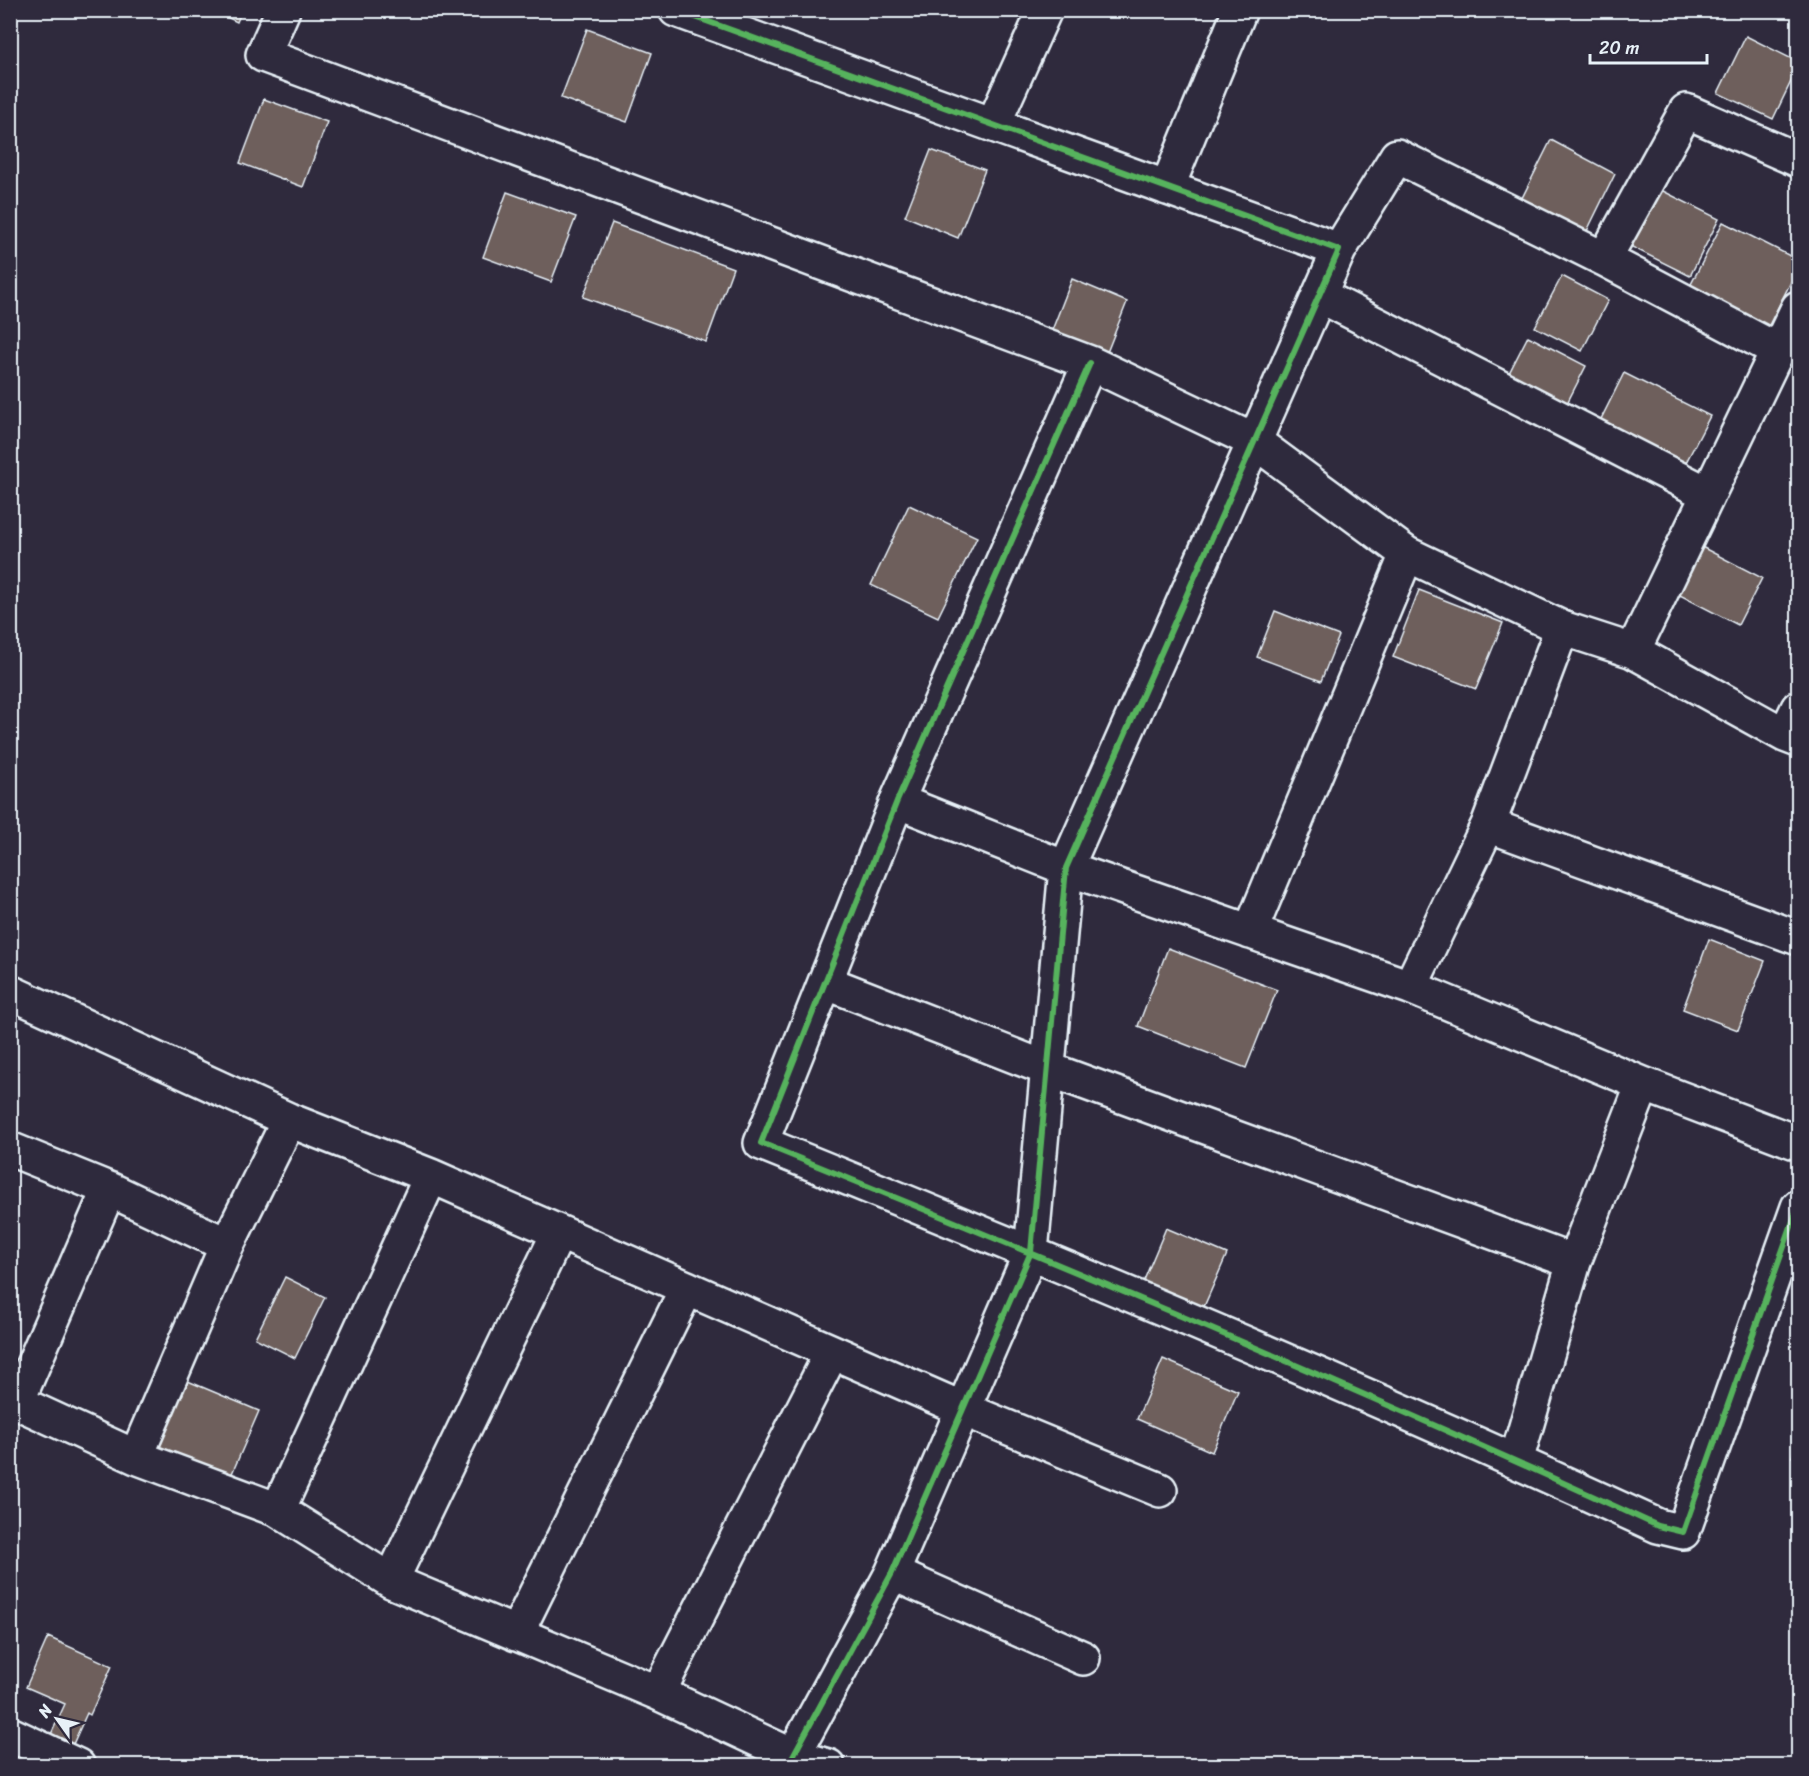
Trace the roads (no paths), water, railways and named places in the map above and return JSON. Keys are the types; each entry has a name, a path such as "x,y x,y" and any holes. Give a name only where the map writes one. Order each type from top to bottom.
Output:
{"street":[{"path":"283,10 263,55 1090,363 1254,441 1407,554 1562,628 1633,651 1794,728"},
{"path":"676,10 1339,250"},
{"path":"993,125 1045,10"},
{"path":"1167,188 1240,10"},
{"path":"1604,259 1686,111 1798,160"},
{"path":"793,1756 892,1573 1031,1252 1066,868 1339,250 1397,156 1604,259 1777,350"},
{"path":"1319,296 1708,494"},
{"path":"1633,651 1798,308"},
{"path":"1090,363 897,801 761,1143 1031,1252 1516,1461 1658,1526 1683,1532 1798,1207"},
{"path":"1250,932 1407,554"},
{"path":"1410,987 1488,825 1562,628"},
{"path":"897,801 1066,868 1410,987 1643,1084 1798,1143"},
{"path":"1488,825 1798,938"},
{"path":"825,982 1048,1070 1574,1262"},
{"path":"11,996 289,1120 431,1176 963,1409 1160,1490"},
{"path":"1516,1461 1574,1262 1643,1084"},
{"path":"136,1457 227,1245 289,1120"},
{"path":"10,1149 110,1190 227,1245"},
{"path":"278,1510 431,1176"},
{"path":"110,1190 14,1400 136,1457 278,1510 391,1581 658,1693 793,1756 828,1766"},
{"path":"391,1581 559,1232"},
{"path":"516,1634 687,1288"},
{"path":"658,1693 832,1352"},
{"path":"892,1573 1083,1658"},
{"path":"10,1734 78,1766"}]}
